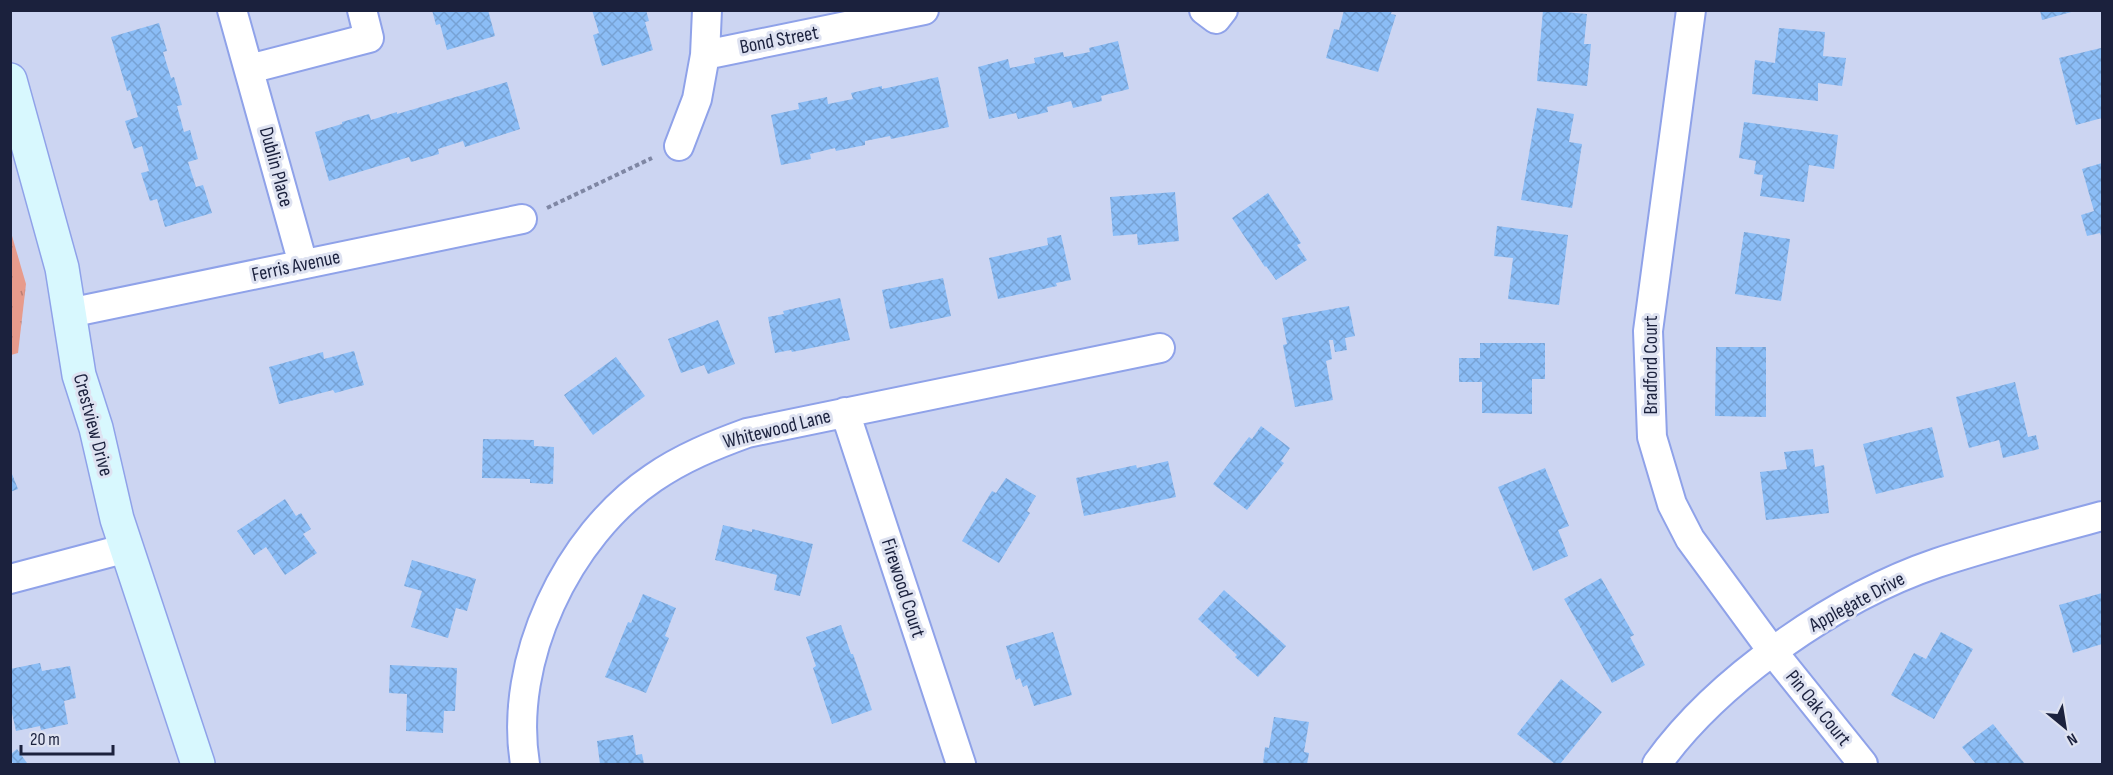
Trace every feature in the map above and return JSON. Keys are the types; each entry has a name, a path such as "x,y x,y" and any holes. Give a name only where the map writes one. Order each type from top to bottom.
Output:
{"main road":[{"name":"Crestview Drive","path":"10,80 59,258 79,375 96,428 117,519 198,765"}],"street":[{"name":"Dublin Place","path":"232,10 303,264"},
{"path":"249,69 369,38 362,10"},
{"path":"679,146 697,99 705,55 707,10"},
{"name":"Bond Street","path":"705,55 924,10"},
{"path":"1204,10 1216,18 1223,10"},
{"name":"Bradford Court","path":"1691,10 1648,331 1652,437 1672,504 1690,539 1773,652"},
{"name":"Ferris Avenue","path":"69,313 522,219"},
{"name":"Whitewood Lane","path":"525,765 524,701 532,654 547,610 583,546 613,511 652,478 702,450 747,433 1160,348"},
{"name":"Firewood Court","path":"845,412 961,765"},
{"name":"Applegate Drive","path":"1656,765 1695,719 1723,692 1773,652 1820,619 1879,586 1936,563 2103,516"},
{"path":"10,579 127,548"},
{"name":"Pin Oak Court","path":"1773,652 1863,765"}],"path":[{"path":"522,219 679,146"}],"green space":[{"path":"10,229 26,284 18,353 11,355"}],"building":[{"path":"432,10 488,10 495,36 447,50 440,24 436,25"},
{"path":"592,10 646,10 649,21 645,22 653,50 602,66 593,35 599,33"},
{"path":"1344,10 1392,10 1391,14 1396,15 1378,72 1326,58 1334,29 1339,30"},
{"path":"1543,10 1587,14 1584,44 1591,44 1587,86 1537,81"},
{"path":"2040,10 2075,10 2075,11 2042,20"},
{"path":"159,23 167,51 163,52 171,78 174,77 182,105 177,106 184,132 190,130 198,159 188,162 196,187 203,185 212,213 165,227 157,199 150,201 141,173 149,171 142,146 134,149 125,121 138,117 130,90 127,91 111,37"},
{"path":"1779,28 1825,32 1823,56 1846,58 1842,86 1818,83 1818,101 1752,94 1755,60 1775,63"},
{"path":"1118,41 1129,89 1101,96 1102,101 1073,108 1071,101 1047,107 1048,112 1018,119 1016,113 989,119 978,67 1008,59 1010,68 1035,63 1034,58 1063,52 1064,57 1090,52 1089,48"},
{"path":"2101,48 2102,118 2076,125 2059,58"},
{"path":"938,77 949,127 891,139 890,136 865,141 865,145 836,151 835,148 810,154 811,159 781,165 771,115 799,109 798,103 827,97 828,104 853,99 851,93"},
{"path":"507,82 520,129 465,147 463,141 438,149 439,154 411,162 409,157 329,181 315,132 369,114 371,120 397,112 397,114"},
{"path":"1537,108 1574,114 1569,142 1582,144 1572,208 1521,200"},
{"path":"1744,122 1838,135 1834,169 1809,165 1804,202 1760,196 1763,175 1754,174 1756,161 1739,158"},
{"path":"2102,163 2102,239 2100,233 2087,236 2081,215 2094,211 2082,169"},
{"path":"1175,192 1179,241 1138,245 1137,234 1113,236 1110,197"},
{"path":"1268,193 1301,243 1297,245 1307,260 1276,280 1232,218"},
{"path":"1497,226 1568,235 1559,305 1508,299 1513,258 1494,256"},
{"path":"1744,232 1790,239 1781,301 1735,294"},
{"path":"1061,235 1071,280 1056,283 1057,286 998,299 989,258 1048,245 1047,238"},
{"path":"943,278 951,316 890,329 882,290"},
{"path":"840,298 850,340 792,352 791,350 775,353 768,317 784,314 783,311"},
{"path":"1349,306 1355,336 1345,338 1347,350 1335,352 1333,340 1329,340 1332,359 1326,361 1333,400 1295,407 1283,345 1287,344 1282,318"},
{"path":"718,320 735,364 708,374 704,365 681,373 668,339"},
{"path":"1480,343 1545,343 1545,379 1532,379 1532,414 1482,413 1482,382 1459,382 1459,358 1480,358"},
{"path":"1716,347 1766,347 1766,417 1715,416"},
{"path":"354,351 364,385 335,393 333,390 279,404 269,367 323,352 324,359"},
{"path":"616,357 645,396 593,435 564,395"},
{"path":"2015,382 2028,437 2036,435 2039,449 2003,458 1999,440 1969,448 1956,397"},
{"path":"1261,426 1290,448 1281,461 1284,463 1247,510 1213,484 1249,437 1252,439"},
{"path":"1932,427 1944,477 1876,494 1863,444"},
{"path":"483,439 534,440 534,446 554,447 553,484 530,483 530,479 482,478"},
{"path":"1813,449 1815,467 1824,465 1829,513 1766,520 1760,472 1787,469 1784,452"},
{"path":"1168,461 1176,497 1084,516 1076,478 1136,465 1137,468"},
{"path":"1545,468 1569,526 1558,530 1568,556 1533,571 1498,487"},
{"path":"10,469 18,489 10,492"},
{"path":"1006,478 1036,496 1027,511 1030,513 999,563 962,541 992,491 996,493"},
{"path":"285,499 296,516 301,513 311,529 303,534 317,553 285,575 266,547 254,555 237,531"},
{"path":"723,525 752,532 752,529 813,544 800,596 774,590 777,575 715,560"},
{"path":"412,560 476,579 467,611 456,608 448,638 411,627 422,591 404,586"},
{"path":"1601,578 1634,635 1630,637 1645,665 1612,683 1564,599"},
{"path":"1224,590 1286,646 1258,677 1198,619"},
{"path":"2102,593 2102,644 2073,653 2059,605"},
{"path":"643,594 676,608 665,636 669,638 646,693 605,677 628,622 631,623"},
{"path":"841,625 872,710 832,724 813,668 816,666 806,637"},
{"path":"1053,632 1072,695 1034,706 1027,685 1023,687 1020,678 1016,680 1006,646"},
{"path":"1941,632 1973,649 1934,719 1891,695 1914,653 1926,659"},
{"path":"40,663 42,671 70,666 76,698 64,701 68,724 41,730 40,726 16,731 10,704 10,669"},
{"path":"390,665 457,668 455,711 444,711 443,733 406,731 407,694 389,693"},
{"path":"1561,679 1602,712 1560,764 1555,764 1517,734"},
{"path":"1274,717 1309,722 1304,752 1309,753 1307,764 1263,764 1265,747 1269,748"},
{"path":"1993,724 2025,764 1976,764 1962,747"},
{"path":"633,735 636,755 642,754 644,764 600,764 597,741"},
{"path":"17,749 27,763 14,764 10,760 10,755"}]}
